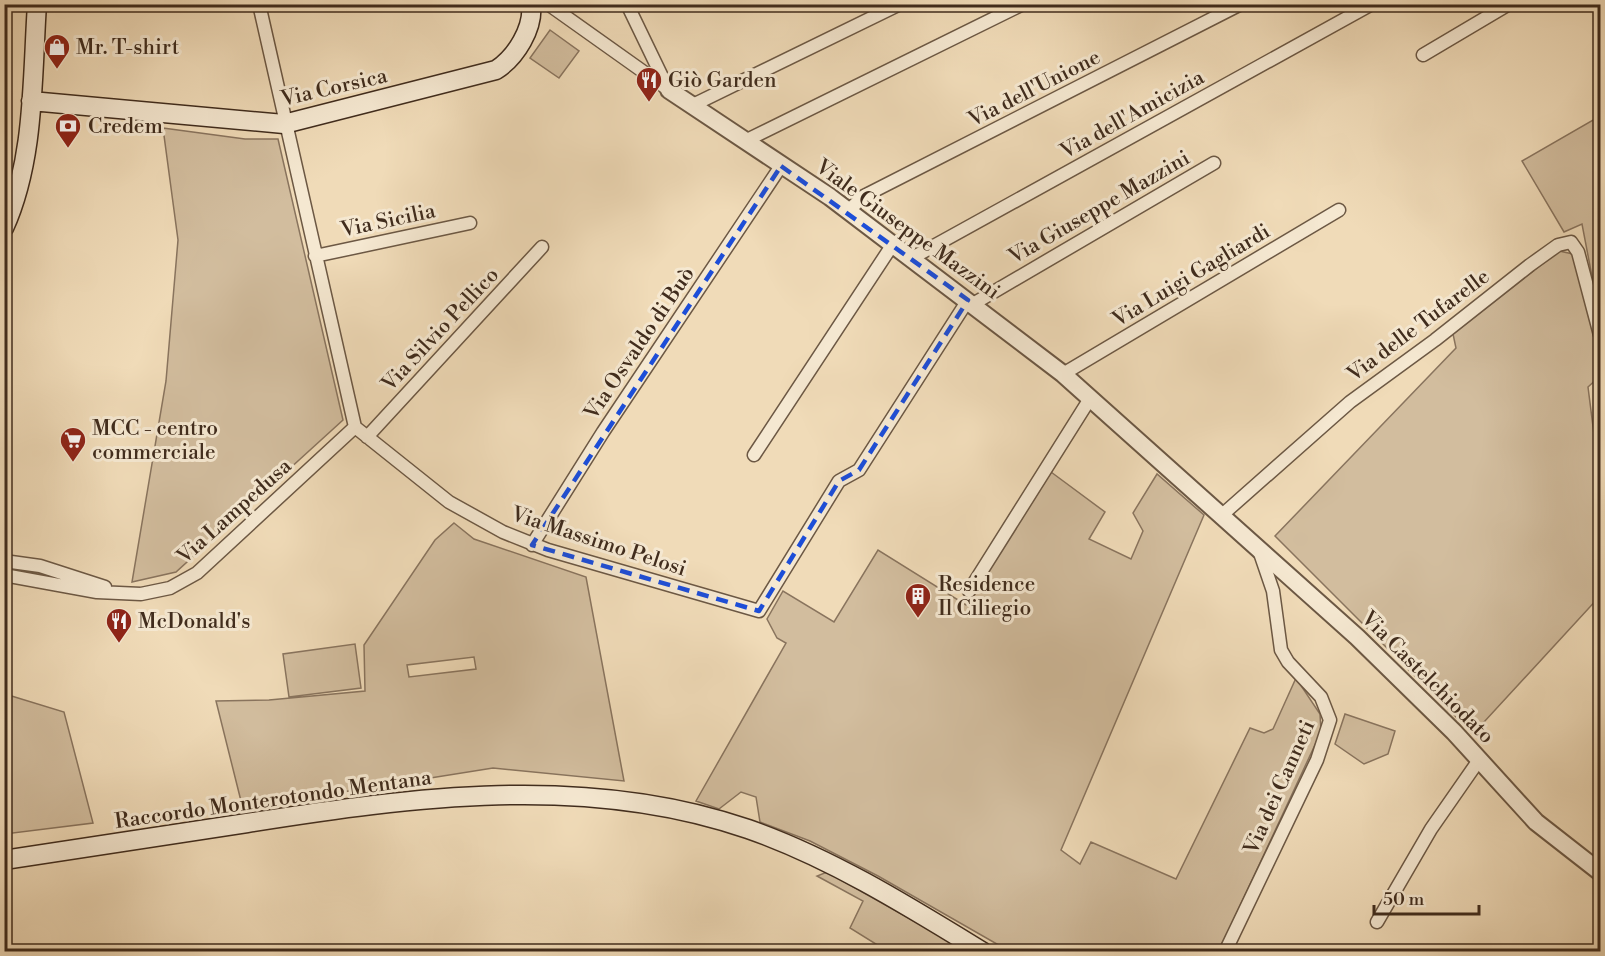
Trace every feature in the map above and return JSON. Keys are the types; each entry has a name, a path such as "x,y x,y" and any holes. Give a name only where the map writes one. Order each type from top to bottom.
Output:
{"main road":[{"path":"4,228 21,179 31,101 37,4"},
{"name":"Via Corsica","path":"31,101 284,124 496,70 509,58 526,33 532,14 531,4"},
{"name":"Raccordo Monterotondo Mentana","path":"4,860 340,808 406,801 518,795 615,799 705,816 781,842 892,897 983,951"}],"street":[{"path":"258,4 355,428"},
{"name":"Viale Giuseppe Mazzini","path":"548,4 669,90 848,211 912,258 1091,397 1222,515"},
{"path":"627,4 669,90"},
{"path":"693,105 900,4"},
{"path":"746,141 1023,4"},
{"name":"Via dell'Unione","path":"848,211 864,196 1241,4"},
{"name":"Via dell'Amicizia","path":"912,258 1372,4"},
{"path":"1423,55 1509,4"},
{"name":"Via Giuseppe Mazzini","path":"970,302 1214,163"},
{"name":"Via Osvaldo di Buò","path":"532,544 603,432 781,166"},
{"name":"Via Luigi Gagliardi","path":"1063,374 1339,210"},
{"name":"Via Sicilia","path":"315,256 470,223"},
{"name":"Via delle Tufarelle","path":"1222,515 1350,402 1558,245 1567,242 1575,245 1595,294 1600,335"},
{"path":"754,454 893,244"},
{"name":"Via Silvio Pellico","path":"367,437 542,247"},
{"name":"Via Massimo Pelosi","path":"355,428 455,506 493,528 532,544 759,611 839,481 859,470 970,302"},
{"path":"969,591 1091,397"},
{"name":"Via Lampedusa","path":"4,575 97,592 154,593 183,582 197,573 355,428"},
{"name":"Via Castelchiodato","path":"1222,515 1357,637 1479,760 1536,822 1600,872"},
{"name":"Via dei Canneti","path":"1225,951 1317,760 1330,720 1321,697 1285,659 1281,650 1273,591 1255,544"},
{"name":"Via Lampedusa","path":"4,561 40,566 124,592"},
{"path":"1377,922 1431,829 1479,760"}],"highlighted area":[{"path":"781,166 968,300 859,470 839,481 759,611 532,545"}],"shaded area":[{"path":"550,30 579,51 559,78 530,58"},
{"path":"1600,116 1600,284 1594,287 1582,224 1564,232 1522,161"},
{"path":"163,128 245,139 278,139 343,420 176,572 132,582 166,381 178,240"},
{"path":"1559,251 1573,254 1578,262 1600,352 1600,376 1588,387 1597,458 1600,458 1600,596 1473,734 1275,536 1456,348 1453,334"},
{"path":"1051,472 1105,512 1089,539 1131,559 1143,531 1133,513 1157,474 1204,515 1061,850 1080,864 1091,842 1176,879 1250,728 1264,733 1273,729 1296,678 1320,714 1321,732 1219,951 1009,951 878,876 810,841 760,822 756,797 741,792 719,809 696,801 786,643 777,638 767,619 783,591 834,622 878,550 966,605"},
{"path":"454,523 474,539 586,577 624,781 493,768 267,804 241,801 216,701 269,700 365,691 364,645 435,540","holes":["474,657 476,669 409,677 407,665"]},
{"path":"355,644 361,688 289,697 283,654"},
{"path":"5,694 64,712 93,823 5,834"},
{"path":"1345,714 1395,731 1388,754 1364,764 1335,744"},
{"path":"827,872 967,951 887,951 850,928 863,901 817,876"}],"place":[{"name":"Mr. T-shirt","path":"57,70"},
{"name":"Giò Garden","path":"649,103"},
{"name":"Credem","path":"68,149"},
{"name":"MCC - centro commerciale","path":"73,463"},
{"name":"Residence Il Ciliegio","path":"918,619"},
{"name":"McDonald's","path":"119,644"}]}
